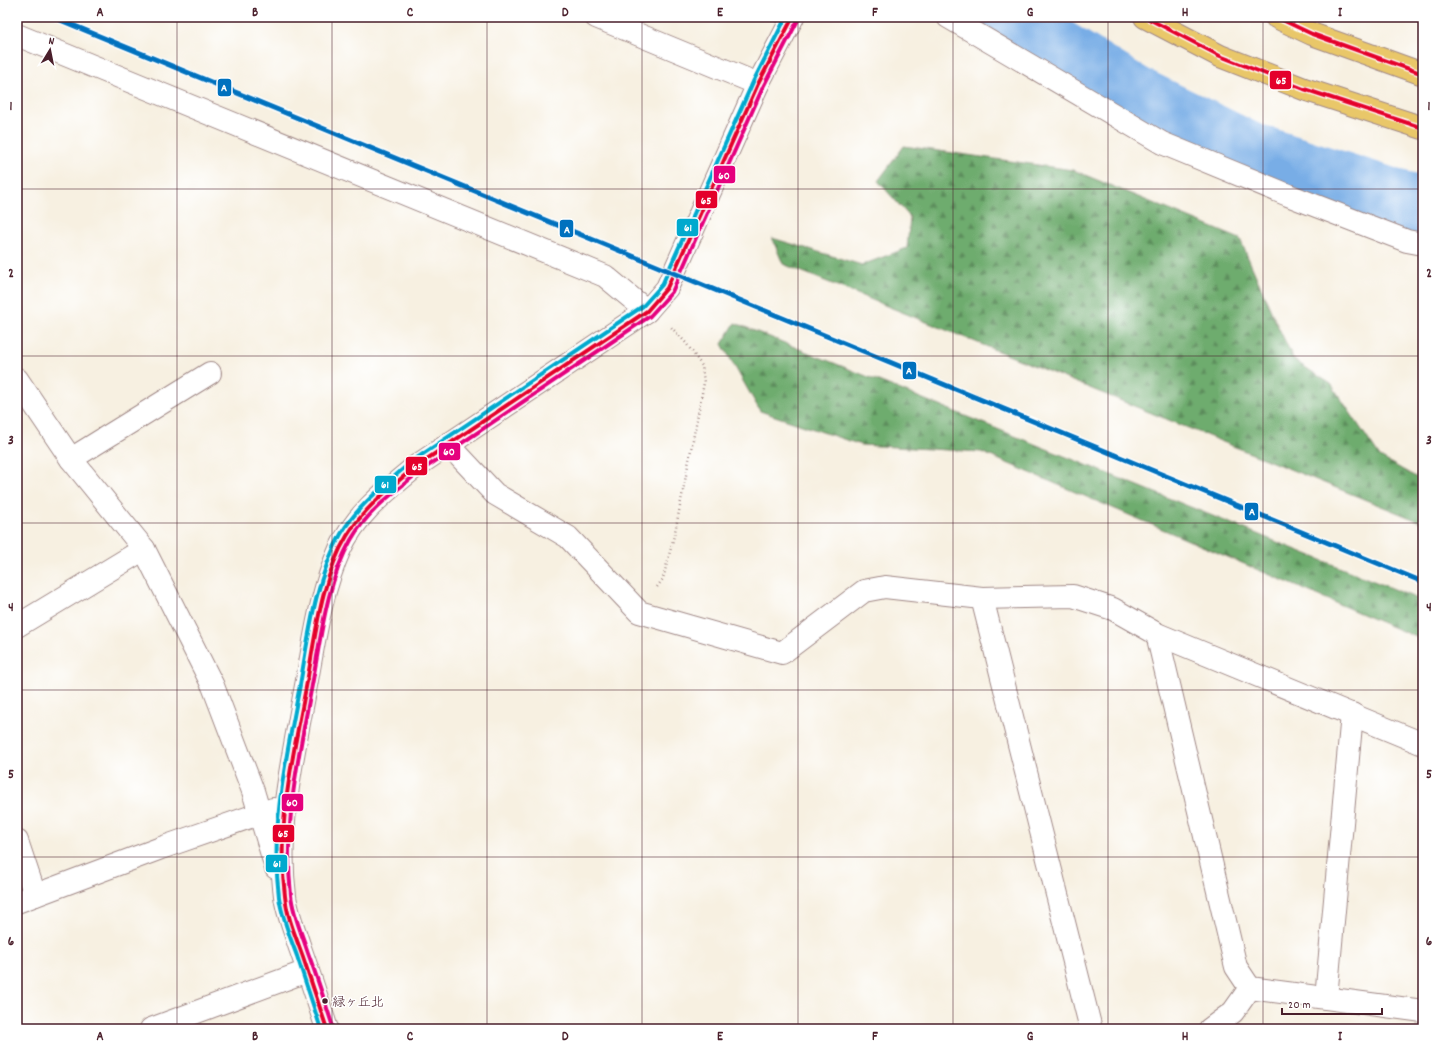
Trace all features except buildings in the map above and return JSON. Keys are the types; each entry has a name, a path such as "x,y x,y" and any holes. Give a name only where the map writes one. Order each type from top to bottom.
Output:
{"highway":[{"path":"1145,17 1220,56 1304,89 1423,128"},
{"path":"1276,17 1312,34 1423,74"}],"street":[{"path":"596,17 758,84"},
{"path":"285,898 282,855 287,804 296,742 318,624 328,582 340,549 358,520 380,495 415,467 647,310 667,288 758,84 793,17"},
{"path":"948,17 1162,143 1288,195 1407,241 1423,244"},
{"path":"17,35 605,276 647,310"},
{"path":"71,458 210,373"},
{"path":"17,379 71,458 144,549 213,686 260,813 285,898 327,1029"},
{"path":"448,444 495,494 568,537 639,612 782,652 864,591 885,587 982,598 1073,596 1113,609 1157,634 1423,744"},
{"path":"17,626 144,549"},
{"path":"982,598 1091,1029"},
{"path":"1157,634 1236,967 1250,988 1423,1010"},
{"path":"1326,998 1352,714"},
{"path":"17,841 26,899 161,848 287,804"},
{"path":"151,1029 308,970"},
{"path":"1210,1029 1233,1012 1250,988"}],"path":[{"path":"639,612 663,579 675,532 704,382 702,366 686,343 661,316 647,310"}],"green space":[{"path":"904,146 1073,170 1240,239 1294,360 1331,384 1380,457 1423,481 1423,523 783,264 772,238 862,265 907,248 910,217 878,181"},
{"path":"735,323 1423,601 1423,640 981,452 861,445 760,411 722,344"}],"waterway":[{"path":"1006,17 1135,96 1247,151 1391,198 1423,206"}],"transit line":[{"name":"A","path":"53,17 1423,582"},
{"name":"61","path":"321,1029 282,912 279,897 277,870 277,844 281,790 310,627 319,589 332,552 348,523 364,504 411,462 643,306 662,285 753,82 786,17"},
{"name":"65","path":"327,1029 288,912 283,869 283,842 292,761 317,626 325,588 338,553 347,536 369,507 415,467 647,311 667,288 758,84 793,17"},
{"name":"65","path":"1145,17 1220,56 1304,89 1423,128"},
{"name":"65","path":"1276,17 1312,34 1423,74"},
{"name":"60","path":"333,1027 294,910 291,895 289,868 289,842 298,763 322,630 330,593 343,557 351,540 365,520 400,487 419,472 650,316 672,292 763,87 798,20"}],"place":[{"name":"緑ヶ丘北","path":"325,1001"}]}
